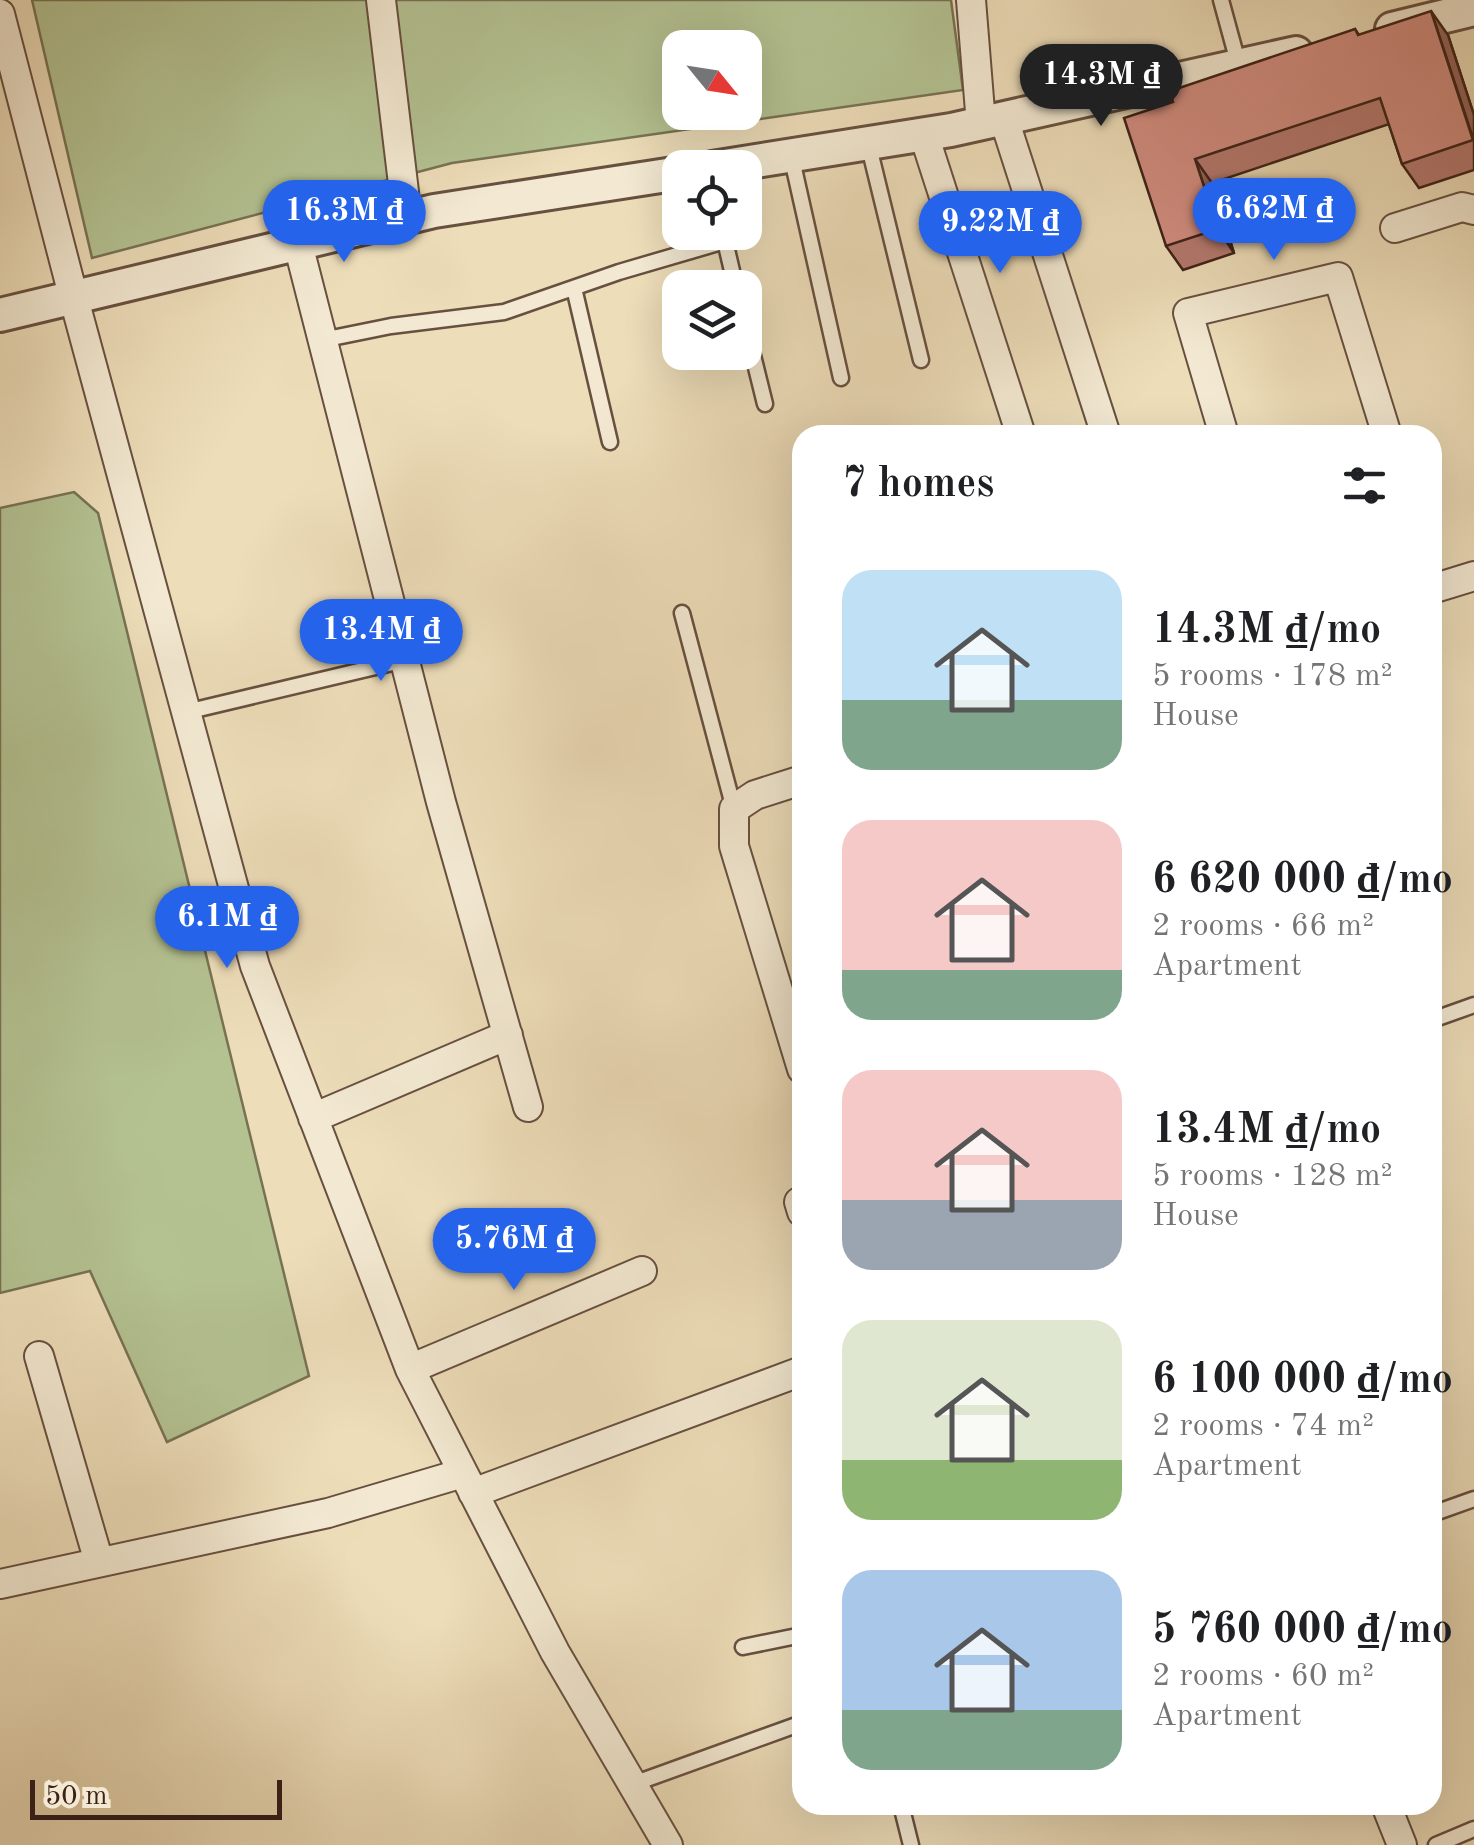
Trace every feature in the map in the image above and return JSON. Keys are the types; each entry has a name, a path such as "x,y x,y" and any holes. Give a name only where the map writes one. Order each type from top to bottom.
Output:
{"street":[{"path":"381,0 407,217"},
{"path":"971,0 992,121 1102,425"},
{"path":"1356,38 1465,7"},
{"path":"0,14 255,966 410,1369 556,1652 668,1845"},
{"path":"762,160 924,135 1320,47"},
{"path":"924,135 1019,425"},
{"path":"0,315 434,211 662,176"},
{"path":"1395,228 1462,206 1474,210"},
{"path":"298,244 441,802 528,1107"},
{"path":"1221,425 1188,313 1338,277 1385,425"},
{"path":"1442,583 1474,576"},
{"path":"792,783 754,795 734,809 734,846 792,1037"},
{"path":"313,1118 508,1034"},
{"path":"410,1369 642,1270"},
{"path":"39,1356 99,1562"},
{"path":"0,1584 468,1483 792,1374"},
{"path":"1390,1815 1402,1845"}],"lane":[{"path":"1221,0 1239,66"},
{"path":"868,143 921,360"},
{"path":"791,155 841,378"},
{"path":"322,340 391,326 504,312 725,241 732,270"},
{"path":"574,288 610,442"},
{"path":"757,370 765,404"},
{"path":"682,613 734,809"},
{"path":"186,712 405,660"},
{"path":"1442,1016 1474,1005"},
{"path":"1442,1511 1474,1500"},
{"path":"743,1647 792,1637"},
{"path":"633,1784 792,1728"},
{"path":"904,1815 911,1845"},
{"path":"1436,1845 1474,1830"}],"green space":[{"path":"32,0 951,0 963,90 762,119 762,30 662,30 662,130 683,130 452,163 92,258"},
{"path":"74,492 98,513 309,1376 167,1442 90,1271 0,1293 0,508"}],"building":[{"path":"1431,11 1473,140 1402,164 1380,98 1195,159 1218,229 1166,246 1124,118 1173,102 1170,91 1355,29 1358,35"}]}
